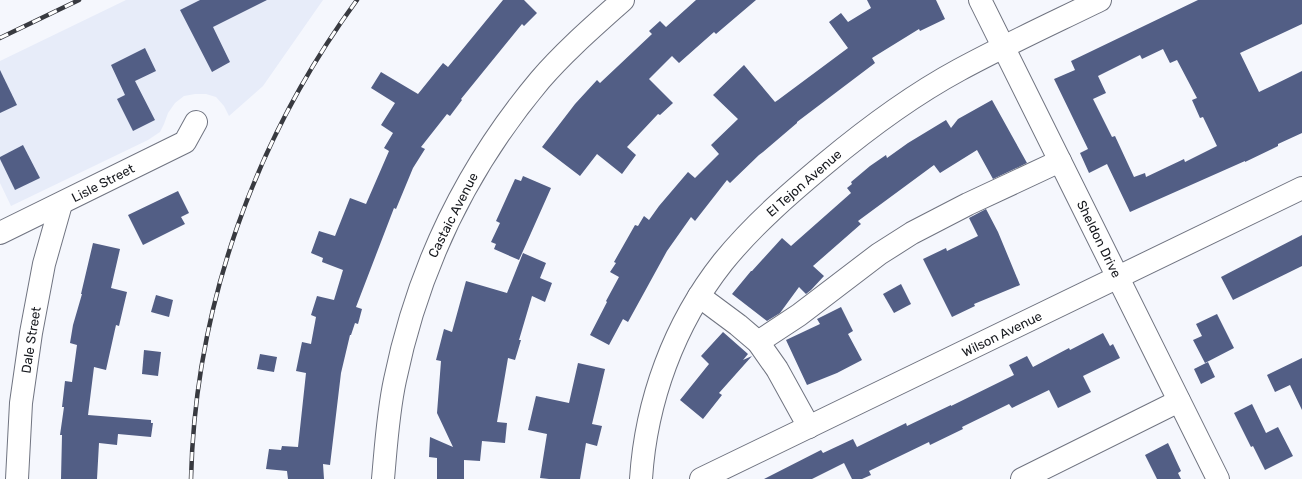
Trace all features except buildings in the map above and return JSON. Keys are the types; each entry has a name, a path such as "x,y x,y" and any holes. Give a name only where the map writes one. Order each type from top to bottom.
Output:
{"street":[{"name":"Castaic Avenue","path":"384,479 388,425 394,380 408,325 425,272 448,220 475,171 506,124 541,80 580,39 623,0"},
{"name":"Sheldon Drive","path":"980,0 1218,479"},
{"name":"El Tejon Avenue","path":"641,479 643,455 649,421 661,375 679,332 699,296 723,263 749,232 807,179 862,133 909,100 952,74 1003,47 1100,0"},
{"name":"Lisle Street","path":"0,233 185,142 196,122"},
{"path":"758,342 798,315 879,254 912,233 968,204 1060,161"},
{"name":"Wilson Avenue","path":"701,479 1302,188"},
{"name":"Dale Street","path":"17,479 21,403 31,333 44,264 61,204"},
{"path":"699,296 758,342 777,369 809,427"},
{"path":"1022,479 1179,401"}],"shaded area":[{"path":"126,0 323,0 263,86 229,116 224,106 216,97 206,94 184,96 175,103 168,113 160,132 148,140 11,206 0,183 0,61"}],"railway":[{"path":"0,38 79,0"},
{"path":"191,479 195,414 204,351 218,288 237,227 261,167 289,109 321,53 357,0"}]}
